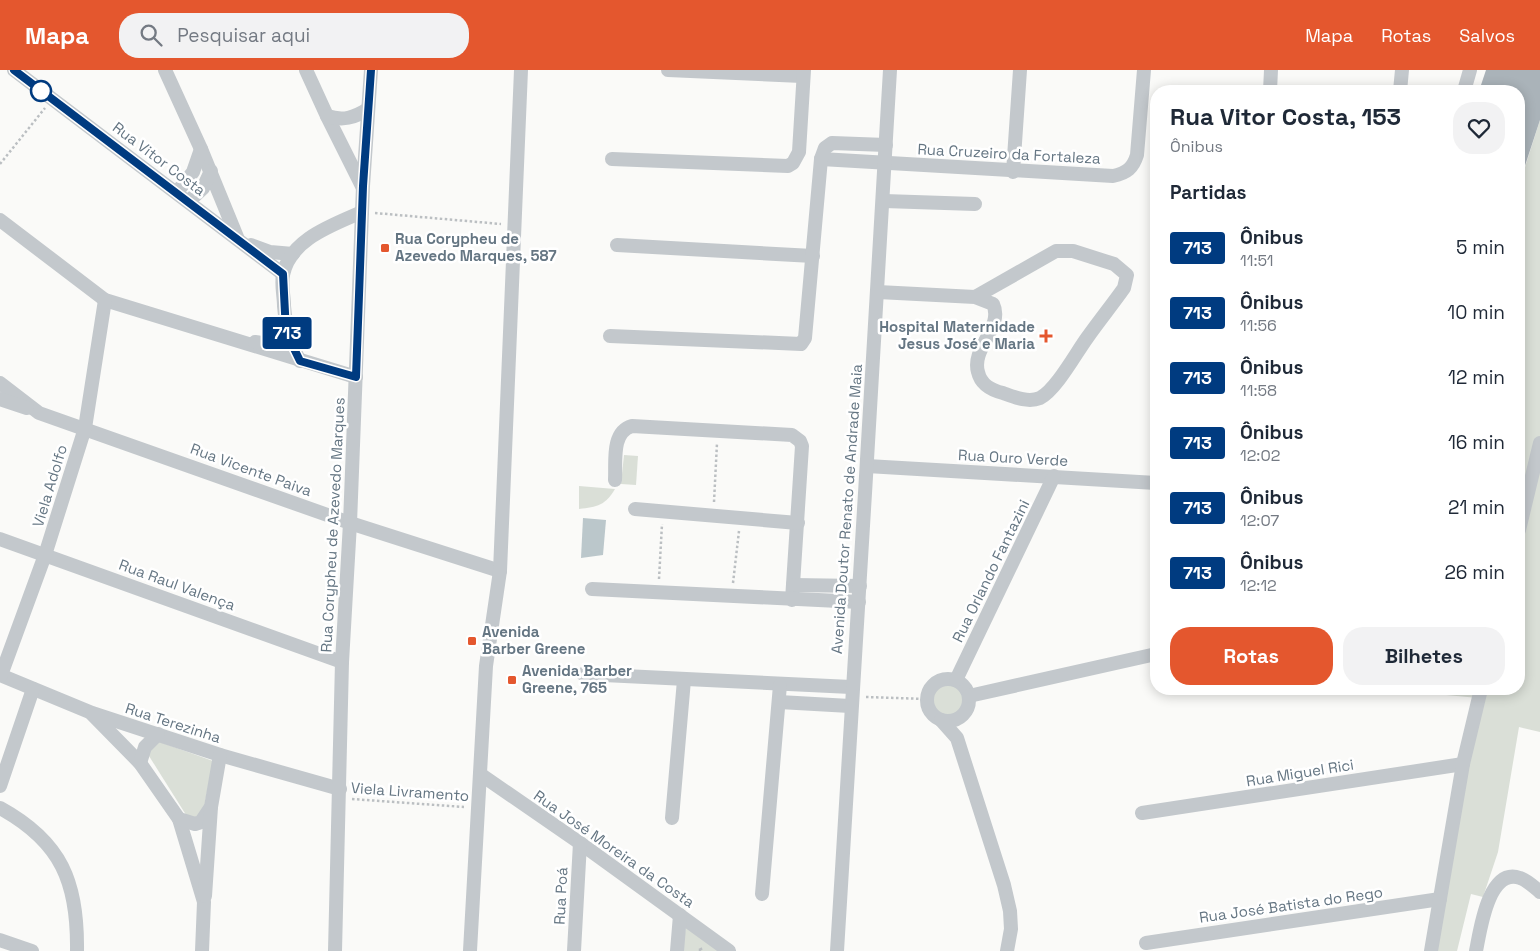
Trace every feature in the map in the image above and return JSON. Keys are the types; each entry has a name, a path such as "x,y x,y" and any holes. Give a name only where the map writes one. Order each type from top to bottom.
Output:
{"street":[{"name":"Rua Vitor Costa","path":"14,70 283,274"},
{"path":"165,70 202,149 240,241 270,252 294,254"},
{"path":"306,70 363,186"},
{"name":"Rua Corypheu de Azevedo Marques","path":"335,951 342,662 350,523 363,186 371,70"},
{"path":"470,951 486,666 500,571 521,70"},
{"path":"612,159 788,166 793,163 799,152 803,73 668,70"},
{"path":"881,70 890,70"},
{"name":"Avenida Doutor Renato de Andrade Maia","path":"837,951 851,696 859,602 884,201 890,70"},
{"path":"1013,172 1020,70"},
{"name":"Rua Cruzeiro da Fortaleza","path":"821,159 1013,172 1113,176 1129,170 1138,155 1144,70"},
{"path":"1271,85 1272,70"},
{"path":"1401,85 1402,70"},
{"path":"1466,85 1470,70"},
{"path":"327,116 338,120 349,119 368,109"},
{"path":"610,336 800,344 806,338 821,159 825,148 832,143 886,145"},
{"path":"177,192 193,172 202,149"},
{"path":"189,201 203,188 211,171"},
{"path":"884,201 975,204"},
{"path":"300,361 286,332 283,274 294,254 317,233 362,212"},
{"path":"0,220 105,300 356,377"},
{"path":"617,245 813,256"},
{"path":"878,292 975,297 993,304 996,318 976,362 982,382 992,390 1026,400 1040,398 1059,379 1124,288 1126,275 1114,264 1073,251 1056,250 975,297"},
{"name":"Viela Adolfo","path":"0,675 45,555 85,428 105,300"},
{"path":"237,341 269,344 286,332"},
{"name":"Rua Vicente Paiva","path":"0,383 39,413 350,523 500,571"},
{"path":"0,399 39,413"},
{"path":"615,480 618,437 626,428 632,426 792,435 800,441 802,446 792,600"},
{"path":"1525,505 1540,443"},
{"name":"Rua Ouro Verde","path":"868,466 1150,483"},
{"name":"Rua Orlando Fantazini","path":"956,680 1054,476"},
{"path":"635,509 663,513 798,523"},
{"name":"Rua Raul Valença","path":"0,539 342,662"},
{"path":"793,585 860,586"},
{"path":"592,589 859,602"},
{"path":"969,696 1150,655"},
{"path":"582,674 780,685 851,696"},
{"name":"Rua Terezinha","path":"0,675 92,713 340,794"},
{"path":"957,738 966,712 969,696 967,690 956,680 949,679 936,682 928,692 927,699 930,712 941,720 957,738 1004,885 1010,911 1011,929 1007,951"},
{"path":"672,818 684,680"},
{"path":"762,894 780,685"},
{"path":"0,786 33,689"},
{"path":"1431,951 1463,764 1480,695"},
{"path":"779,702 851,696"},
{"path":"941,720 955,720 966,712"},
{"path":"92,713 140,763 179,819 204,902"},
{"path":"140,763 145,747 158,734"},
{"path":"202,951 212,807 220,755"},
{"name":"Rua Miguel Rici","path":"1142,813 1463,764"},
{"name":"Rua José Moreira da Costa","path":"480,774 580,843 729,951"},
{"path":"179,819 195,824 201,822 212,807"},
{"path":"0,808 38,834 56,854 69,880 74,900 77,918 77,951"},
{"name":"Rua Poá","path":"574,951 580,843"},
{"path":"1476,951 1490,895 1505,879 1521,878 1540,892"},
{"name":"Rua José Batista do Rego","path":"1146,943 1440,899"},
{"path":"677,951 680,915"},
{"path":"0,940 32,951"}],"path":[{"path":"0,164 52,99"},
{"path":"362,212 515,225"},
{"path":"713,516 717,432"},
{"path":"658,592 663,513"},
{"path":"732,596 741,518"},
{"path":"851,696 927,699"},
{"name":"Viela Livramento","path":"340,794 478,808"}],"shaded area":[{"path":"1540,120 1540,732 1519,727 1498,852 1483,897 1471,894 1457,951 1431,951 1478,698 1446,695 1525,695 1525,167"},
{"path":"624,455 638,456 636,485 621,484"},
{"path":"579,486 615,489 604,502 579,509"},
{"path":"583,518 606,520 603,555 581,558"},
{"path":"948,681 961,687 967,700 961,713 948,719 935,713 929,700 935,687"},
{"path":"157,741 213,761 202,818 188,818 149,756 149,746"},
{"path":"686,924 723,951 683,951"}],"building":[{"path":"1486,70 1540,70 1540,120 1525,166 1525,85 1481,85"}],"bus line":[{"name":"713","path":"14,70 283,274 286,332 291,346 300,361 356,377 363,186 371,70"}],"place":[{"name":"Rua Corypheu de Azevedo Marques, 587","path":"385,248"},
{"name":"Hospital Maternidade Jesus José e Maria","path":"1046,336"},
{"name":"Avenida Barber Greene","path":"472,641"},
{"name":"Avenida Barber Greene, 765","path":"512,680"}]}
